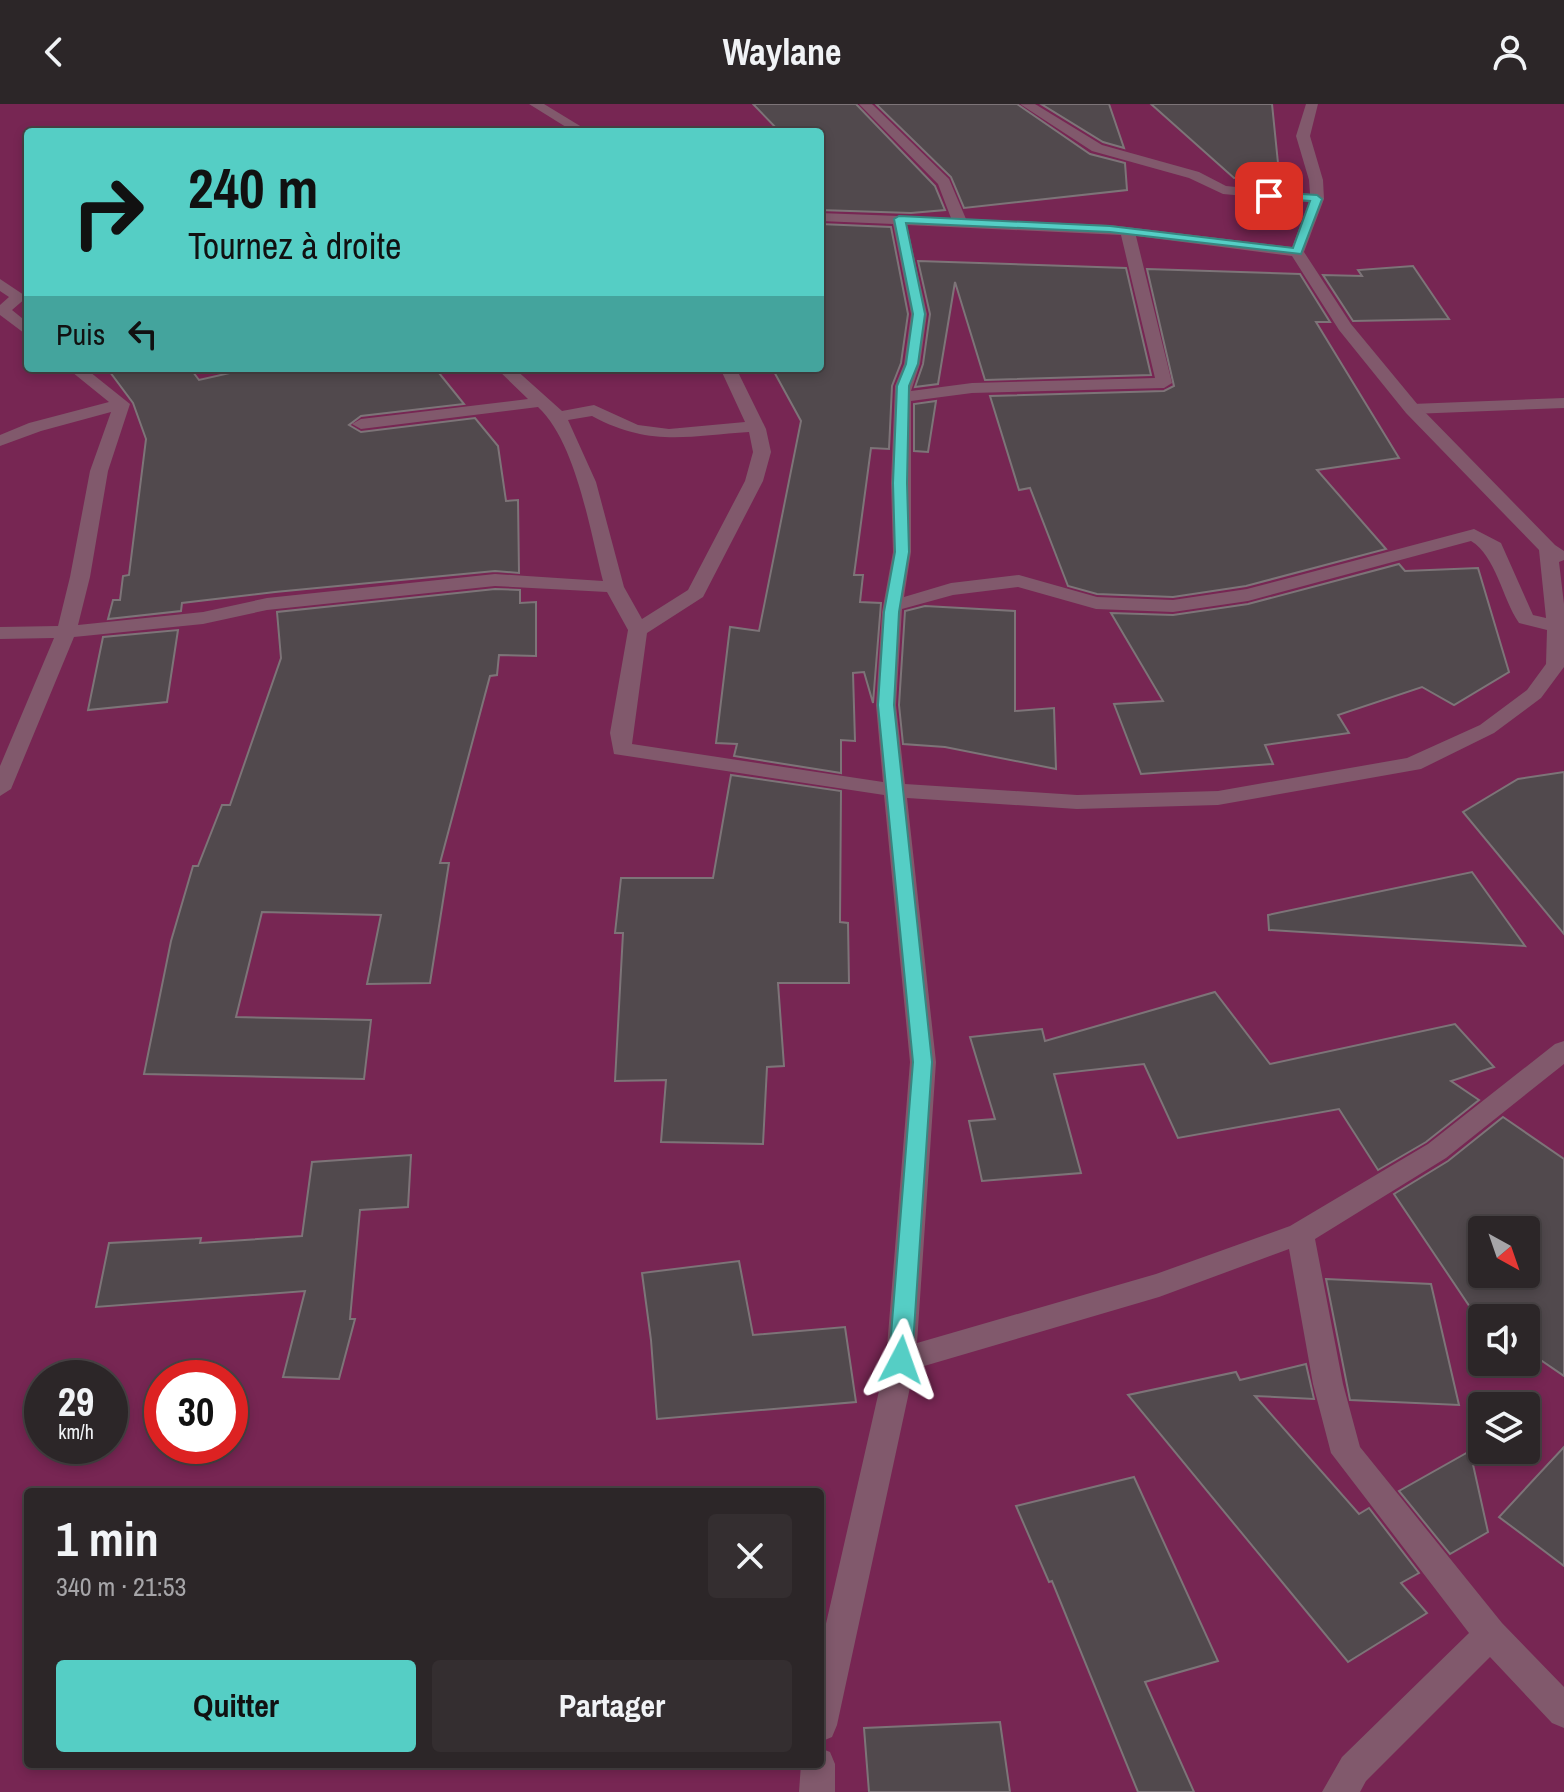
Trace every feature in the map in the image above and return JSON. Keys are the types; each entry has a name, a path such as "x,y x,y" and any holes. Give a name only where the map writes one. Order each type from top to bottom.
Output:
{"street":[{"path":"535,104 576,128"},
{"path":"865,104 944,182 960,222"},
{"path":"1026,104 1097,148 1194,175 1223,190 1317,199"},
{"path":"1297,252 1317,199 1316,180 1303,136 1312,104"},
{"path":"824,217 1127,231 1297,252"},
{"path":"824,1707 901,1360 923,1062 886,705 893,606 902,552 900,483 903,386 912,364 919,314 899,219"},
{"path":"903,397 972,388 1164,383 1127,231"},
{"path":"508,372 558,417 587,482 614,587 638,630 621,733 622,749 894,790 1077,802 1218,798 1413,764 1487,729 1534,694 1556,664 1556,554 1412,409 1345,327 1297,252"},
{"path":"0,284 19,297 2,311"},
{"path":"2,311 24,306"},
{"path":"2,311 24,328"},
{"path":"80,372 122,404"},
{"path":"638,630 696,593 754,481 762,452 757,429 730,372"},
{"path":"361,424 541,402"},
{"path":"1412,409 1564,403"},
{"path":"0,441 35,427 122,404"},
{"path":"0,789 66,632 80,577 99,471 122,404"},
{"path":"558,417 594,410 613,422 655,436 748,427 757,429"},
{"path":"893,606 951,589 1019,581 1096,603 1173,606 1248,595 1474,535 1494,547 1513,597 1526,619 1557,627"},
{"path":"0,633 66,632 203,618 297,600 495,580 614,587"},
{"path":"0,743 22,742"},
{"path":"901,1360 1159,1285 1300,1234 1437,1151 1564,1050"},
{"path":"1300,1234 1328,1384 1346,1453 1490,1634 1564,1711"},
{"path":"1340,1792 1354,1769 1490,1634"},
{"path":"817,1792 818,1768"}],"shaded area":[{"path":"0,104 1564,104 1564,1792 0,1792"}],"building":[{"path":"753,104 856,104 935,186 945,210 911,213 824,210 824,128 776,128"},
{"path":"876,104 1017,104 1090,154 1125,163 1127,190 964,208 951,177"},
{"path":"1041,104 1109,104 1124,148 1103,142"},
{"path":"1151,104 1272,104 1279,173 1234,178"},
{"path":"824,224 891,227 908,314 901,363 892,386 889,449 871,448 854,575 863,575 860,602 881,603 873,703 864,672 853,673 855,741 841,740 841,773 734,756 737,744 716,743 730,627 759,631 801,421 774,372 824,372"},
{"path":"918,261 1126,268 1151,375 985,380 955,282 938,384 915,387 923,364 930,314"},
{"path":"1413,266 1449,319 1353,321 1323,275 1362,276 1358,270"},
{"path":"1147,269 1300,274 1330,322 1316,322 1399,458 1317,470 1386,549 1246,586 1173,597 1097,594 1068,586 1030,488 1019,490 990,396 1164,391 1174,386"},
{"path":"110,372 193,372 199,380 234,372 438,372 464,404 361,416 349,425 361,432 475,418 498,446 506,501 518,500 519,573 495,571 275,592 182,603 181,611 108,619 113,600 120,600 123,576 129,575 146,439 133,403"},
{"path":"936,401 928,452 914,451 914,404"},
{"path":"1399,564 1405,571 1478,568 1509,672 1454,705 1422,687 1338,715 1349,733 1265,745 1273,764 1141,774 1114,704 1163,701 1111,613 1173,615 1248,604"},
{"path":"495,589 520,590 520,603 536,602 536,656 499,655 497,675 490,676 440,863 449,863 430,983 367,984 381,915 262,912 236,1017 371,1020 364,1079 144,1074 171,941 193,866 198,866 222,805 230,805 281,658 277,612"},
{"path":"925,606 1015,611 1015,711 1054,708 1056,769 945,747 903,744 899,705 905,611"},
{"path":"178,630 167,702 88,710 103,637"},
{"path":"1564,772 1564,934 1463,812 1518,779"},
{"path":"731,775 841,791 840,922 848,923 849,983 778,983 784,1066 767,1067 763,1144 661,1142 666,1080 615,1081 623,933 615,933 621,878 713,878"},
{"path":"1472,872 1525,946 1269,930 1268,915"},
{"path":"1215,992 1270,1064 1455,1024 1494,1067 1451,1081 1479,1100 1426,1142 1378,1170 1339,1109 1178,1138 1144,1064 1054,1074 1081,1173 982,1181 969,1121 995,1119 970,1037 1042,1029 1045,1041"},
{"path":"1503,1117 1564,1159 1564,1376 1540,1360 1540,1304 1468,1304 1394,1194 1448,1161"},
{"path":"411,1155 408,1207 360,1210 350,1319 355,1319 339,1379 283,1377 305,1291 96,1307 109,1243 201,1238 200,1243 302,1236 312,1162"},
{"path":"739,1261 753,1335 845,1327 856,1402 657,1419 642,1273"},
{"path":"1326,1279 1431,1284 1459,1405 1350,1400"},
{"path":"1306,1364 1314,1399 1255,1396 1359,1514 1369,1508 1419,1573 1401,1583 1427,1613 1348,1662 1128,1395 1236,1372 1240,1380"},
{"path":"1564,1447 1564,1566 1499,1517"},
{"path":"1468,1452 1468,1464 1473,1464 1488,1532 1450,1554 1399,1491"},
{"path":"1134,1477 1218,1661 1145,1682 1194,1792 1138,1792 1052,1581 1049,1582 1016,1506"},
{"path":"1000,1722 1010,1792 869,1792 864,1728"}],"route":[{"path":"901,1360 923,1062 886,705 892,612 902,552 900,483 903,386 912,364 919,314 899,219 1110,229 1297,252 1317,199 1269,196"}]}
